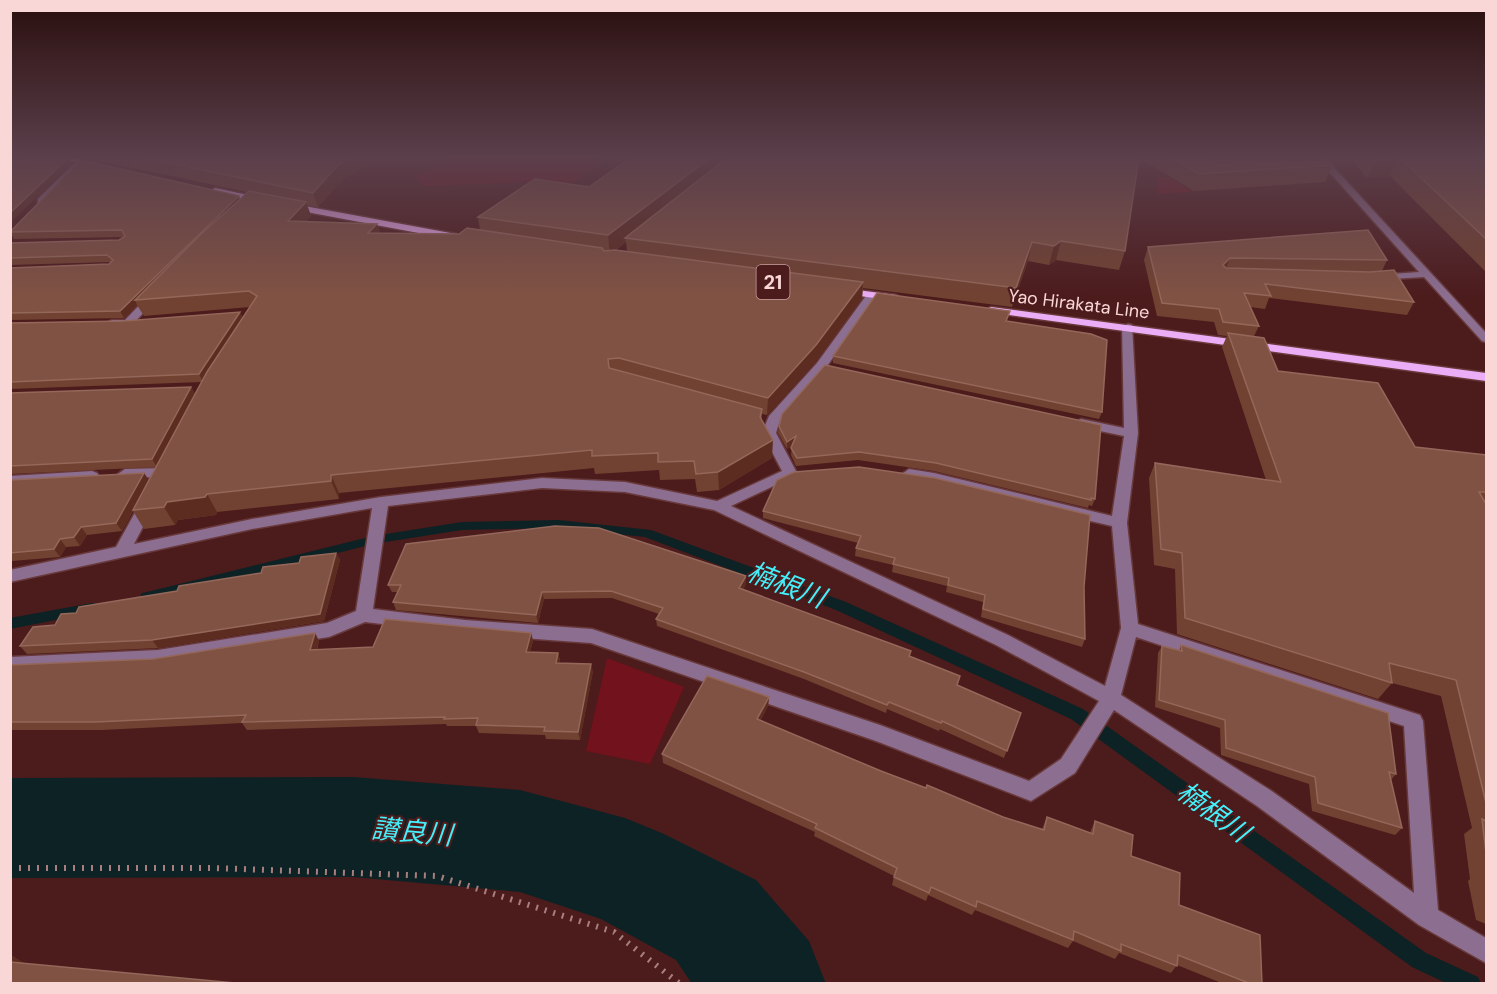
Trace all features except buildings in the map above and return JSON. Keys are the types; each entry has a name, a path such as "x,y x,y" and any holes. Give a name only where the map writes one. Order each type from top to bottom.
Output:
{"main road":[{"path":"282,204 470,240"},
{"path":"826,289 907,299"},
{"name":"Yao Hirakata Line","path":"977,308 1486,377"}],"street":[{"path":"35,208 39,204"},
{"path":"240,210 247,204"},
{"path":"1363,204 1486,339"},
{"path":"1363,279 1427,274"},
{"path":"128,323 161,289"},
{"path":"718,506 795,472 769,433 766,421 827,367 872,295"},
{"path":"104,323 151,321"},
{"path":"10,664 158,657 329,630 364,615 465,627 592,636 880,734 1031,791 1068,766 1107,704 1131,628 1119,523 1131,434 1128,327"},
{"path":"1062,418 1131,434"},
{"path":"890,472 934,478 1119,523"},
{"path":"10,482 161,477 122,552"},
{"path":"10,576 252,524 381,502 542,483 625,487 718,506 1002,640 1265,799 1427,917 1486,951"},
{"path":"364,615 381,502"},
{"path":"1131,628 1413,721 1427,917"}],"path":[{"path":"10,868 213,868 437,876 614,932 680,984"}],"shaded area":[{"path":"607,658 684,687 650,764 586,751"}],"waterway":[{"name":"楠根川","path":"147,597 373,540 462,526 559,524 647,533 841,606 1077,714 1419,960 1471,984"},
{"name":"楠根川","path":"10,624 92,608"},
{"name":"讃良川","path":"10,828 353,827 520,841 625,872 716,920 766,984"}]}
